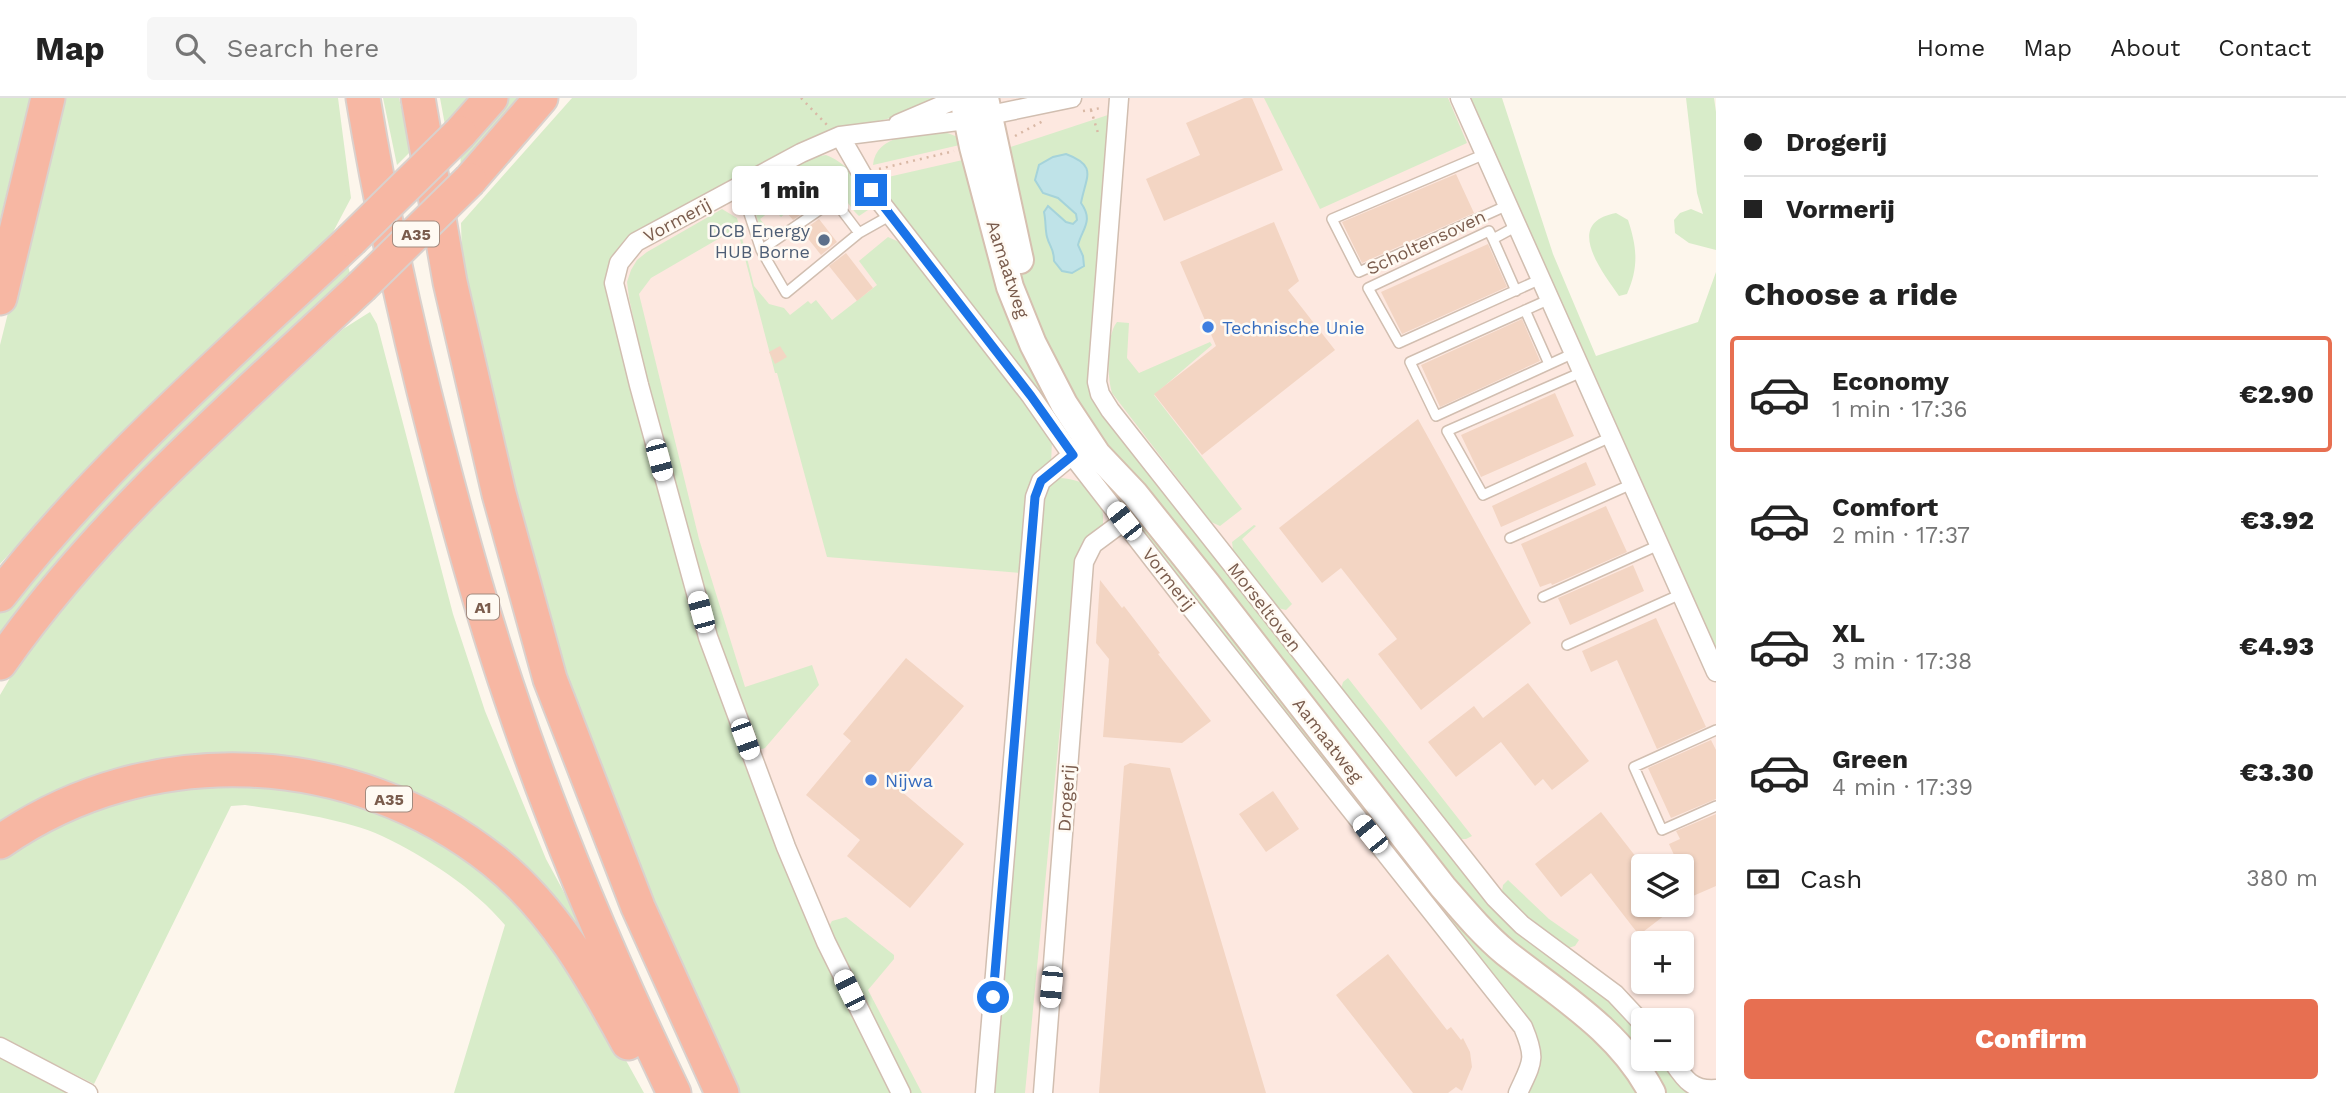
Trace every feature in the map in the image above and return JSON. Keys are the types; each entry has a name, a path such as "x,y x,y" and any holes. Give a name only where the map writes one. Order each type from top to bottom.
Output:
{"highway":[{"path":"0,298 48,98"},
{"name":"A1","path":"363,98 407,323 456,516 510,697 560,834 605,943 674,1093"},
{"path":"418,98 456,308 499,494 550,679 638,907 722,1093"},
{"path":"0,596 78,503 121,458 352,240 460,133 491,98"},
{"name":"A35","path":"0,663 93,546 174,462 361,287 470,180 541,98"},
{"name":"A35","path":"0,842 50,812 111,786 191,772 279,772 372,792 437,823 465,841 495,862 539,906 591,976 656,1093"}],"main road":[{"name":"Aamaatweg","path":"972,106 1010,287 1033,344 1065,404 1097,454 1134,493 1452,897 1504,952 1609,1036 1639,1070 1652,1093"}],"street":[{"path":"840,136 888,128 920,127 972,106 1072,98"},
{"name":"Morseltoven","path":"1119,98 1097,382 1100,394 1495,898 1522,925 1615,994 1631,1011"},
{"name":"Scholtensoven","path":"1460,98 1716,672"},
{"name":"Vormerij","path":"901,1093 826,942 777,824 708,637 614,283 619,263 636,242 801,153 840,136 871,190 1031,396 1073,455 1523,1027 1532,1050 1530,1066 1518,1093"},
{"path":"985,1093 1035,497 1041,481 1073,455"},
{"name":"Drogerij","path":"1043,1093 1084,562 1093,544 1124,521"},
{"path":"0,1047 88,1093"},
{"path":"1681,1071 1691,1084 1703,1090 1716,1089"}],"lane":[{"name":"Scholtensoven","path":"1485,154 1332,219 1359,272 1508,205"},
{"path":"740,186 761,250 786,293 859,233 891,215"},
{"path":"761,250 834,200 859,233"},
{"name":"Scholtensoven","path":"1493,239 1517,226"},
{"name":"Scholtensoven","path":"1516,291 1489,231 1368,288 1399,343 1516,291 1541,279"},
{"path":"1549,299 1410,362 1436,416 1574,353"},
{"path":"1525,310 1549,364"},
{"path":"1582,372 1447,430 1483,495 1611,438"},
{"path":"1510,538 1632,484"},
{"path":"1544,597 1659,545"},
{"path":"1567,645 1681,594"},
{"path":"1715,733 1634,767 1662,830 1716,806"}],"path":[{"path":"801,98 840,136"}],"shaded area":[{"path":"944,98 1475,98 1716,636 1716,1093 892,1093 850,1013 795,894 734,738 685,590 640,422 625,353 615,256 844,129 887,119"}],"green space":[{"path":"0,98 30,98 0,220"},
{"path":"62,98 338,98 351,198 332,234 319,248 60,499 0,564 0,345"},
{"path":"383,98 399,98 411,151 397,165"},
{"path":"440,98 468,98 445,125"},
{"path":"501,98 530,98 461,174 460,146"},
{"path":"572,98 939,98 932,104 887,119 844,129 615,256 625,353 640,422 685,590 734,738 795,894 850,1013 891,1093 735,1093 719,1064 585,733 550,622 506,465 462,257 461,223"},
{"path":"1264,98 1448,98 1467,143 1320,209"},
{"path":"1466,98 1502,98 1553,254 1596,356 1698,322 1716,272 1716,653"},
{"path":"1686,98 1714,98 1716,250 1689,243 1675,233 1674,220 1680,213 1691,209 1703,214 1697,193"},
{"path":"1114,113 1090,379 1472,882 1609,997 1631,1022 1631,1071 1669,1071 1680,1086 1694,1093 1527,1093 1538,1043 1056,421 1034,385 875,180 989,154"},
{"path":"942,131 958,137 964,144 873,165 876,155 890,141 910,135"},
{"path":"826,155 844,165 859,182 867,196 868,210 859,216 840,194 825,189 809,195 781,217 773,209 760,219 768,229 760,228 753,205 765,185 813,157"},
{"path":"722,209 737,218 754,286 769,304 784,308 790,315 808,301 811,304 816,300 832,320 877,285 859,261 888,237 904,244 1052,441 1051,464 1032,479 1026,496 1020,573 827,557 737,228 651,278 639,294 699,539 745,687 812,665 819,685 765,748 756,751 727,676 657,427 627,282 637,260 647,252"},
{"path":"1616,213 1628,220 1635,257 1627,294 1619,296 1597,261 1589,237 1592,227 1600,218"},
{"path":"346,257 351,278 0,639 0,606 61,531"},
{"path":"370,312 377,324 453,614 485,711 546,859 579,920 636,1040 505,864 257,762 0,833 0,695 13,673 79,586 136,520 343,329"},
{"path":"1117,322 1129,323 1127,358 1139,373 1210,342 1212,345 1154,395 1242,509 1220,526 1211,522 1112,393 1108,356 1113,328"},
{"path":"1059,478 1078,481 1092,490 1101,504 1103,524 1091,536 1076,560 1025,1093 993,1093 1041,494 1050,483"},
{"path":"1256,526 1242,539 1292,604 1286,610 1278,608 1233,550 1232,542"},
{"path":"1348,678 1472,836 1459,839 1341,689"},
{"path":"277,784 349,800 417,829 506,889 529,911 618,1046 644,1093 454,1093 505,925 479,898 448,874 382,836 333,820 245,805 231,806 94,1084 0,1037 0,860 33,837 129,798 193,786"},
{"path":"1508,880 1549,919 1579,940 1575,946 1568,948 1515,906 1502,891"},
{"path":"846,917 894,955 894,959 868,990 922,1093 910,1093 830,930 832,921"},
{"path":"0,1054 77,1093 0,1093"}],"water":[{"path":"1066,154 1083,163 1087,173 1081,203 1087,220 1078,245 1084,266 1072,273 1062,271 1054,261 1046,234 1044,212 1048,206 1066,222 1073,224 1077,220 1076,214 1058,198 1043,193 1035,180 1039,165 1053,157"}],"building":[{"path":"1244,98 1252,98 1283,170 1164,221 1146,179 1200,155 1186,123"},
{"path":"1456,174 1474,213 1362,263 1342,222"},
{"path":"804,200 810,208 793,220 787,213"},
{"path":"819,219 837,242 821,255 802,231"},
{"path":"1274,222 1299,281 1288,290 1335,350 1202,455 1154,394 1216,346 1180,262"},
{"path":"1488,244 1507,287 1402,334 1381,292"},
{"path":"846,253 873,288 857,301 829,266"},
{"path":"1522,319 1540,361 1440,407 1421,365"},
{"path":"780,346 787,357 775,364 769,352"},
{"path":"1555,393 1574,436 1481,477 1461,435"},
{"path":"1418,419 1531,623 1421,710 1378,654 1397,639 1341,568 1322,583 1279,528"},
{"path":"1586,462 1596,485 1501,527 1492,506"},
{"path":"1606,506 1627,552 1552,585 1551,583 1540,587 1521,544"},
{"path":"1633,565 1644,591 1570,625 1558,598"},
{"path":"1100,580 1122,608 1124,606 1211,721 1182,743 1103,737 1109,659 1096,643"},
{"path":"1656,618 1706,727 1657,749 1617,660 1591,672 1582,651"},
{"path":"906,658 964,706 900,782 905,786 901,791 964,844 910,908 847,856 860,840 806,795 851,741 843,734"},
{"path":"1528,683 1589,761 1552,790 1543,779 1535,786 1501,742 1456,777 1428,742 1474,706 1483,718"},
{"path":"1711,740 1716,750 1716,799 1671,818 1648,768"},
{"path":"1130,763 1170,768 1266,1093 1099,1093 1124,766"},
{"path":"1273,791 1299,829 1266,852 1239,814"},
{"path":"1601,812 1634,854 1631,854 1631,917 1662,917 1644,931 1636,931 1591,873 1561,897 1535,864"},
{"path":"1716,814 1716,886 1694,896 1694,854 1674,854 1669,844 1680,839 1676,831"},
{"path":"1388,954 1447,1030 1451,1027 1461,1040 1463,1038 1470,1052 1472,1067 1462,1091 1456,1087 1448,1093 1413,1093 1336,995"}],"place":[{"name":"DCB Energy HUB Borne","path":"824,240"},
{"name":"Technische Unie","path":"1208,327"},
{"name":"Nijwa","path":"871,780"}],"route":[{"path":"871,190 1031,396 1073,455 1041,481 1035,497 993,997"}]}
